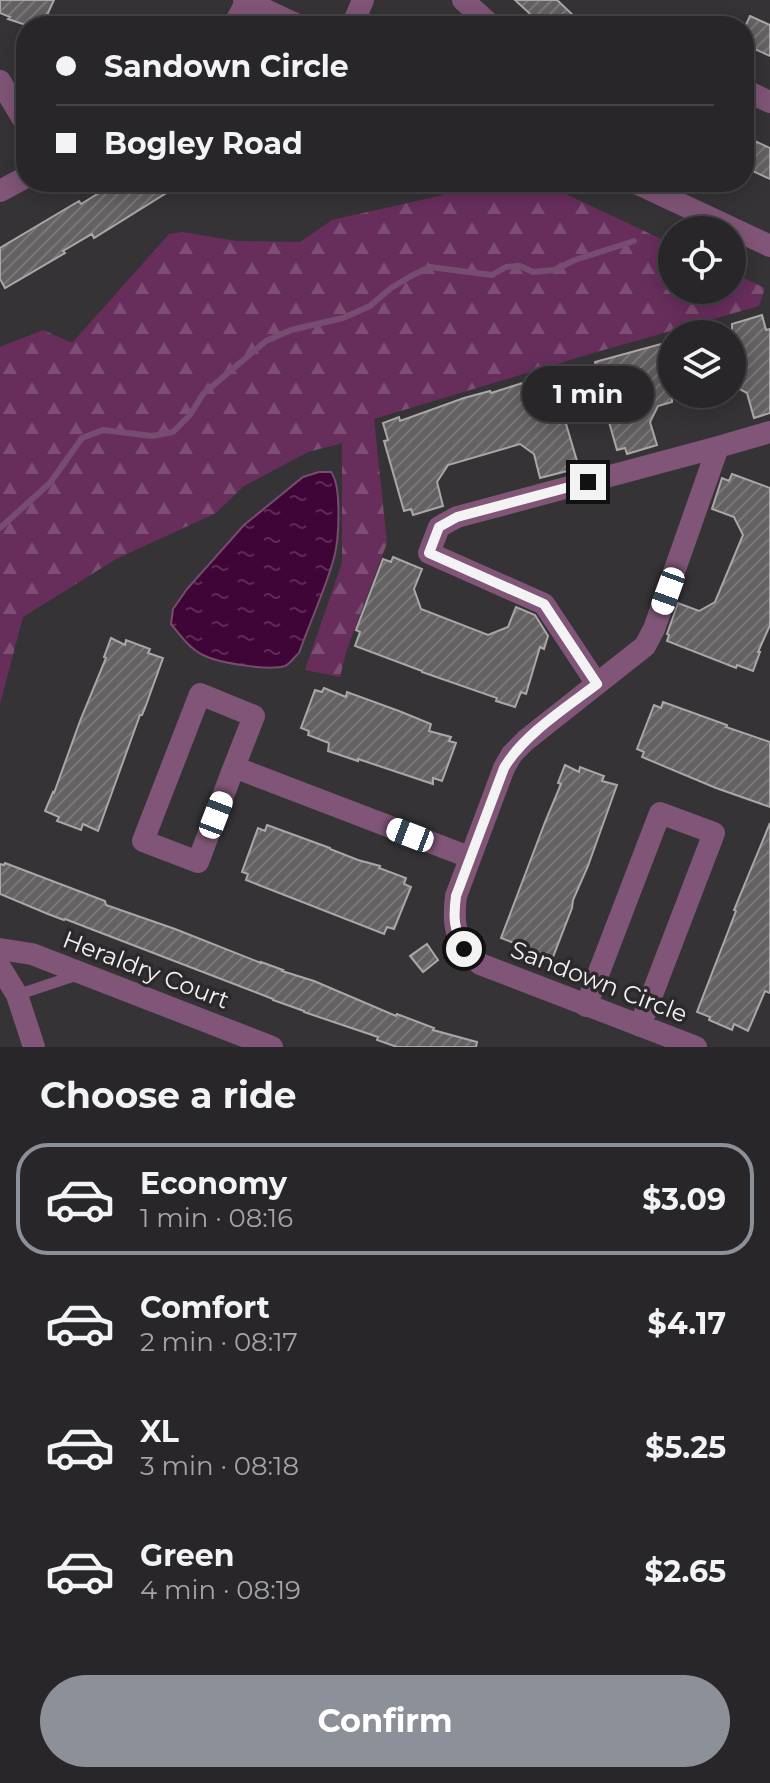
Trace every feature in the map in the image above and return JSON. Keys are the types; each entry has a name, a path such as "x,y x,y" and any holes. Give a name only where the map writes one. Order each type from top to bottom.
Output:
{"street":[{"path":"463,0 481,16"},
{"path":"245,1 278,16"},
{"path":"0,81 16,107"},
{"path":"655,192 770,246"},
{"path":"597,684 544,604 429,553 439,527 457,517 770,432"},
{"name":"Sandown Circle","path":"696,1047 480,964 464,949 453,917 456,896 469,857 512,754 645,646 654,629 718,447"},
{"path":"200,694 254,716 234,767 198,862 143,841 200,694"},
{"path":"234,767 469,857"},
{"path":"586,1006 660,813 714,833 640,1026"},
{"name":"Heraldry Court","path":"0,949 32,954 272,1047"},
{"path":"0,967 17,995 34,1047"}],"lane":[{"path":"17,995 83,973"}],"green space":[{"path":"444,192 561,192 658,237 658,304 746,304 746,279 765,288 759,306 710,320 658,320 658,335 374,419 387,543 346,652 340,677 305,670 342,563 342,443 308,452 244,486 216,513 116,559 23,617 0,704 0,347 43,330 72,343 169,234 183,232 237,241 300,242 332,220 443,195"}],"water":[{"path":"331,472 337,489 337,539 330,570 299,653 285,666 268,668 231,663 198,652 171,624 173,609 244,525 303,477"}],"building":[{"path":"0,0 54,0 47,16 16,16 16,22 0,13"},
{"path":"515,0 557,0 574,16 532,16"},
{"path":"754,18 770,25 770,56 754,49"},
{"path":"754,141 770,148 770,179 754,172"},
{"path":"101,192 168,192 94,238 92,234 63,251 65,253 5,288 0,279 0,248 79,201 81,204"},
{"path":"762,315 766,330 770,329 770,413 754,418 746,392 745,320"},
{"path":"658,345 658,406 650,422 657,445 627,454 625,448 617,450 597,380 600,380 595,362"},
{"path":"548,375 552,391 556,390 577,461 569,463 571,470 540,478 534,454 520,444 448,465 437,482 443,506 413,515 411,509 404,511 384,441 388,440 383,423 399,417 400,421 464,398"},
{"path":"732,474 770,488 770,625 753,671 737,665 736,668 667,641 678,603 699,611 715,602 743,535 734,517 712,509 722,478 729,481"},
{"path":"393,557 422,569 414,589 421,609 488,635 508,627 516,607 535,615 548,636 544,649 540,647 526,694 521,692 515,707 355,646 360,632 356,630 383,559 391,562"},
{"path":"111,638 125,645 126,640 150,649 148,653 163,658 98,831 83,824 81,830 57,821 59,817 45,811 106,658"},
{"path":"324,688 346,697 347,692 399,711 431,724 429,731 451,737 449,741 456,743 442,781 433,778 433,784 328,751 329,743 308,735 309,731 301,728 315,690 322,692"},
{"path":"663,702 770,742 770,807 642,757 644,752 637,749 654,705 661,708"},
{"path":"565,765 579,772 580,767 604,776 602,781 617,785 553,957 538,952 537,956 513,947 514,943 501,938 561,784 558,783"},
{"path":"770,823 770,993 765,991 748,1031 734,1024 732,1030 697,1012"},
{"path":"267,825 406,878 404,884 411,887 394,929 387,927 384,934 246,880 248,874 242,872 258,828 265,831"},
{"path":"5,863 105,901 106,905 314,981 396,1016 477,1042 476,1047 397,1047 377,1040 378,1037 304,1012 48,914 0,894 0,864"},
{"path":"427,944 438,960 423,972 410,956"}],"waterway":[{"path":"0,528 50,483 82,438 103,430 152,436 173,432 190,415 203,394 266,341 291,330 343,318 370,306 391,288 430,267 492,275 506,267 520,266 533,272 554,270 634,241"}],"route":[{"path":"464,949 453,917 456,896 504,768 526,740 597,684 544,604 429,553 439,527 457,517 588,482"}]}
